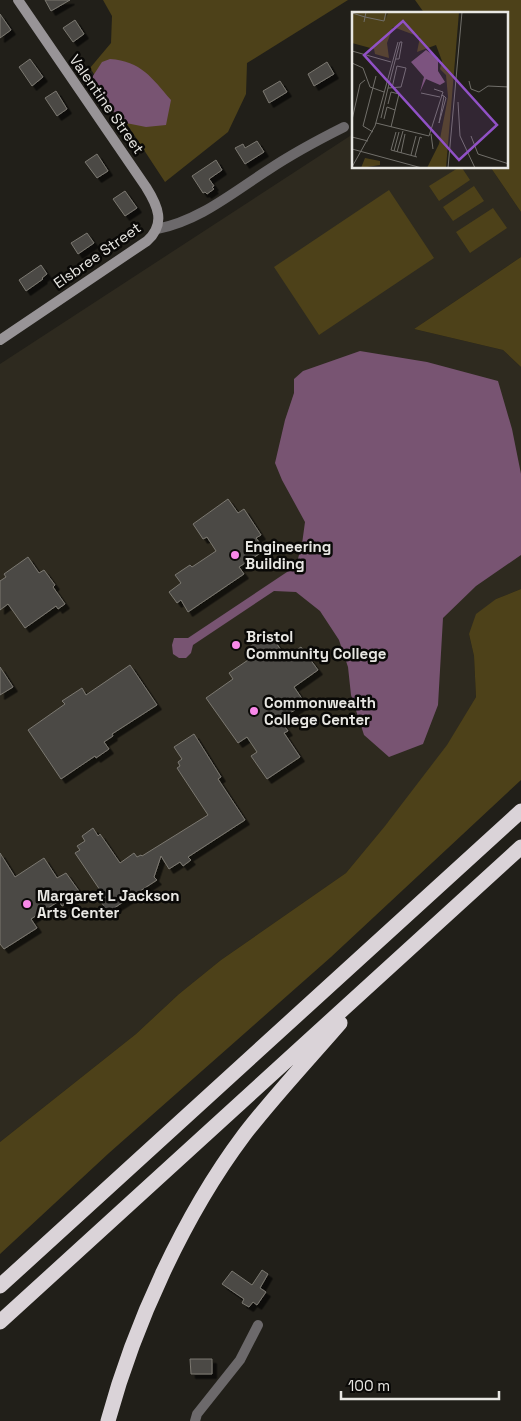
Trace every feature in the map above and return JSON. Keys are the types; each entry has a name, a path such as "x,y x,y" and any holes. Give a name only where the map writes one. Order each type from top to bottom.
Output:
{"highway":[{"path":"0,1286 521,811"},
{"path":"0,1322 521,848"},
{"path":"108,1421 128,1359 156,1289 186,1229 231,1154 291,1078 416,943"}],"street":[{"name":"Valentine Street","path":"18,0 149,192 158,213 157,229"},
{"name":"Elsbree Street","path":"0,340 141,245 157,229 178,224 197,215 290,156 344,127"},
{"path":"195,1421 197,1414 240,1360 258,1324"}],"shaded area":[{"path":"103,0 348,0 247,63 246,94 228,132 165,182 90,68 111,43 112,16"},
{"path":"415,0 521,0 521,212 492,169 508,169 508,12 424,12"},
{"path":"110,59 121,60 138,67 152,78 171,100 166,125 146,127 121,122 116,113 111,111 89,82 102,62"},
{"name":"Bristol Community College","path":"352,135 352,169 492,169 521,212 521,257 414,329 503,350 521,367 521,589 496,599 469,634 474,656 476,697 434,768 346,873 221,960 179,994 136,1034 0,1142 0,364"},
{"path":"456,169 463,169 470,180 439,201 429,186"},
{"path":"474,186 484,201 453,221 443,207"},
{"path":"389,190 434,258 319,335 274,267"},
{"path":"493,208 507,228 470,253 456,232"},
{"path":"521,257 521,367 503,350 414,329"},
{"path":"360,351 427,362 498,381 512,429 521,474 521,555 476,586 443,618 438,705 423,744 389,757 364,735 351,695 348,667 339,640 320,611 296,592 274,591 193,645 191,653 186,658 179,658 173,654 172,645 174,638 188,638 296,566 305,522 275,463 285,420 294,393 294,379 303,371"},
{"path":"521,589 521,780 331,957 109,1153 0,1254 0,1142 136,1034 179,994 221,960 346,873 385,826 447,745 476,697 474,656 469,634 476,614 496,599"}],"building":[{"path":"45,0 70,0 51,11"},
{"path":"0,14 11,30 0,38"},
{"path":"75,20 84,34 73,42 63,28"},
{"path":"30,59 43,77 32,86 19,67"},
{"path":"327,62 334,74 314,86 308,74"},
{"path":"280,81 287,92 269,103 263,91"},
{"path":"56,91 67,109 57,116 45,98"},
{"path":"257,141 264,152 245,164 235,148 243,144 245,148"},
{"path":"97,154 108,171 97,178 85,162"},
{"path":"216,160 222,170 209,179 214,189 207,194 203,193 192,176"},
{"path":"125,191 137,208 125,216 113,199"},
{"path":"87,233 94,243 78,254 71,243"},
{"path":"41,265 47,274 26,291 19,280"},
{"name":"Engineering Building","path":"228,499 238,513 244,509 261,535 256,538 265,550 239,567 244,574 188,612 181,600 177,603 169,592 181,583 175,575 190,565 192,567 216,551 207,537 203,539 193,524"},
{"path":"28,557 39,573 44,570 65,604 58,609 56,606 25,628 8,604 0,610 0,581 6,577 4,574"},
{"name":"Commonwealth College Center","path":"269,633 286,657 301,647 318,670 294,687 305,703 280,720 288,731 284,733 300,757 267,779 251,756 257,752 247,737 238,743 206,698 233,679 229,673 251,658 245,650"},
{"path":"130,665 157,705 112,734 113,736 104,742 109,749 61,779 28,730 65,704 62,701 82,688 86,695"},
{"path":"0,667 13,687 0,695"},
{"path":"194,734 221,777 218,779 245,820 188,857 191,860 183,866 180,862 169,869 161,856 154,877 157,880 108,912 97,896 102,893 75,853 80,850 77,846 85,841 82,836 93,828 98,836 100,834 120,863 134,853 137,857 142,856 208,815 177,768 180,766 178,762 182,759 174,747"},
{"name":"Margaret L Jackson Arts Center","path":"0,853 15,877 44,858 57,878 66,873 81,894 62,906 59,901 31,919 37,928 4,949 0,944"},
{"path":"262,1270 268,1274 260,1288 266,1292 257,1305 253,1302 249,1307 242,1303 244,1299 222,1284 232,1271 252,1285"},
{"path":"190,1359 212,1359 212,1374 191,1374"}],"place":[{"name":"Engineering Building","path":"235,555"},
{"name":"Bristol Community College","path":"236,645"},
{"name":"Commonwealth College Center","path":"254,711"},
{"name":"Margaret L Jackson Arts Center","path":"27,904"}]}
